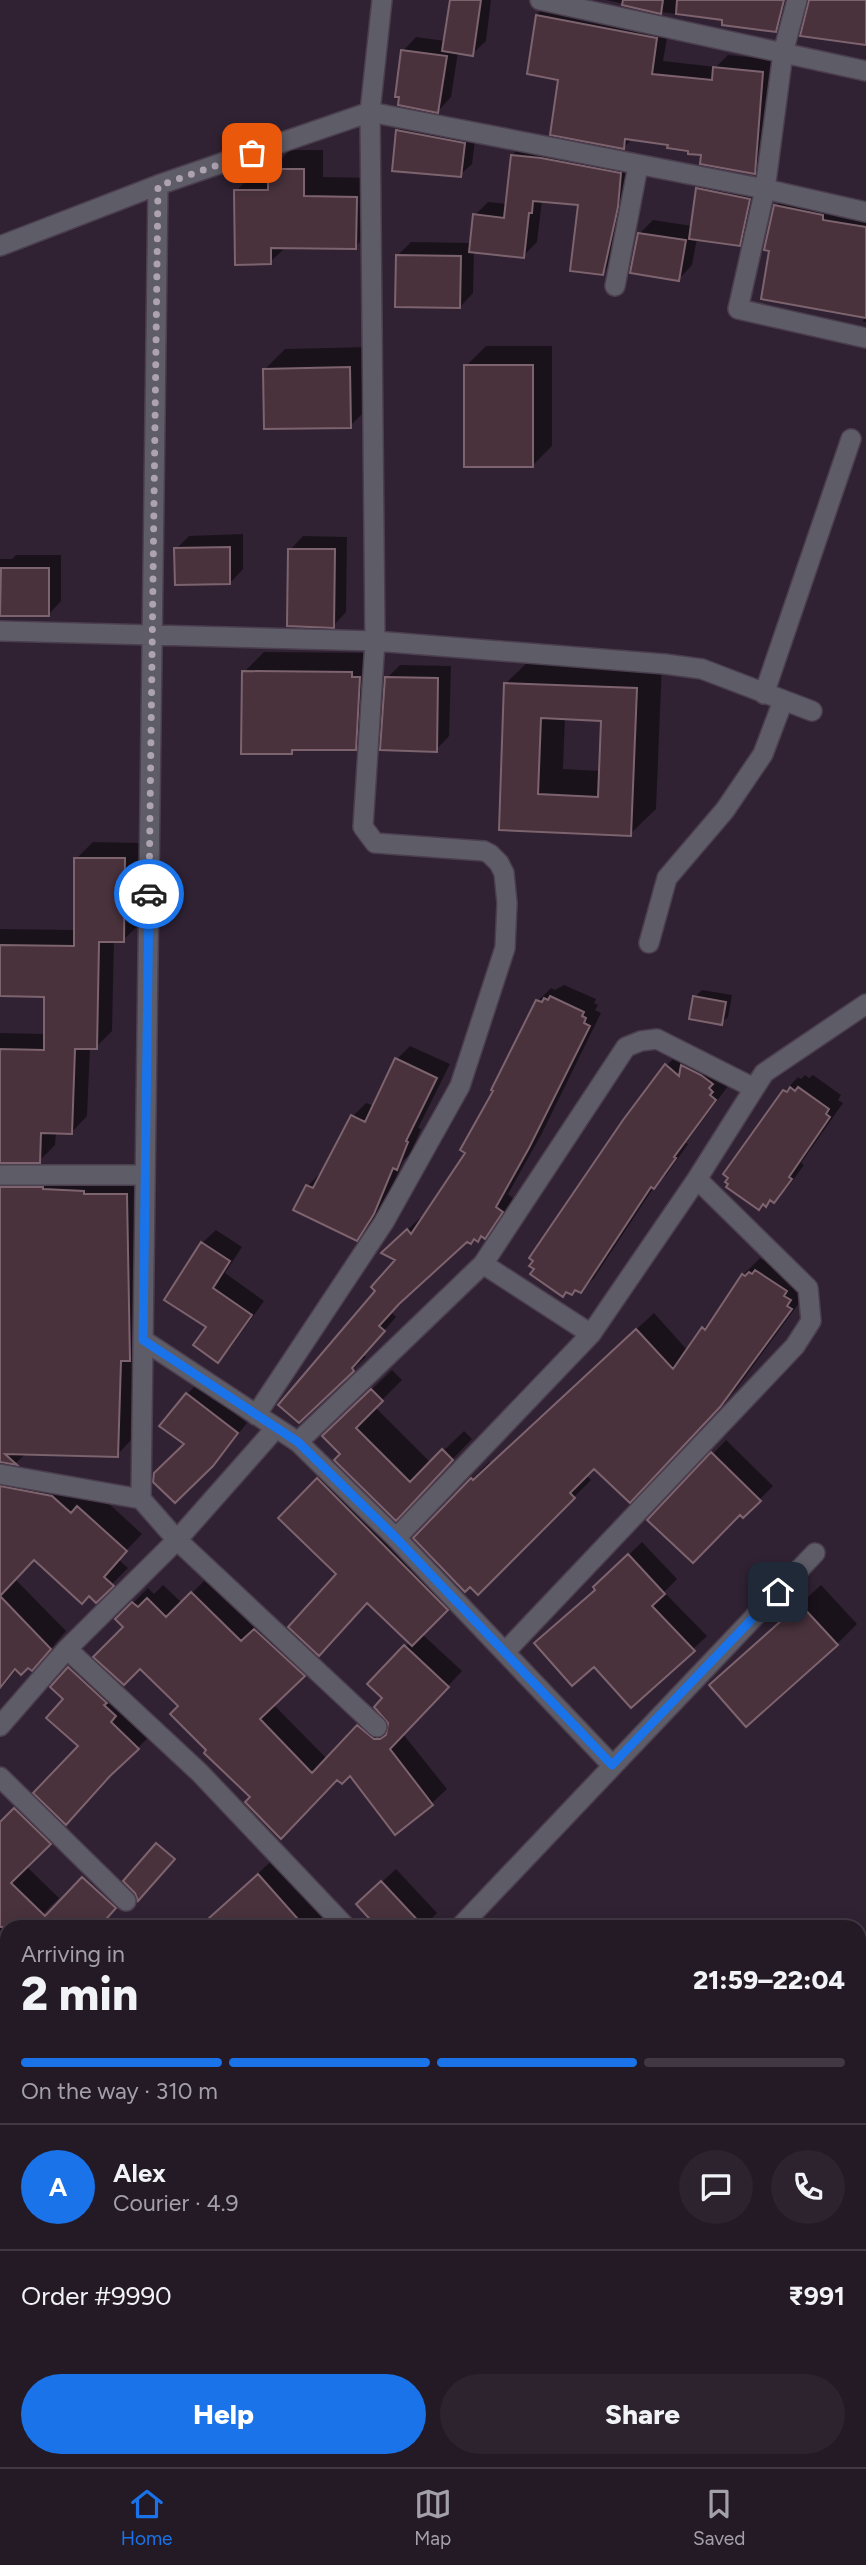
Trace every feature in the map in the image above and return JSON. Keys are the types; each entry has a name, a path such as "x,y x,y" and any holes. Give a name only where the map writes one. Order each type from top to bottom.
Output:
{"street":[{"path":"256,1415 384,1222 460,1086 505,948 507,903 503,873 490,853 375,843 363,827 375,641 370,112 382,0"},
{"path":"540,0 866,71"},
{"path":"797,0 783,53 765,189 738,309 866,338"},
{"path":"0,246 158,186 370,112 765,189 866,212"},
{"path":"615,286 638,166"},
{"path":"141,1499 158,186"},
{"path":"764,694 852,439"},
{"path":"0,631 375,641 665,664 702,669 812,711"},
{"path":"649,943 667,878 725,810 763,754 783,701"},
{"path":"396,1538 592,1334 697,1180 764,1073 866,1004"},
{"path":"298,1442 483,1264 626,1047 641,1041 657,1040 754,1088"},
{"path":"0,1175 145,1175"},
{"path":"505,1652 795,1346 811,1321 808,1288 697,1180"},
{"path":"483,1264 592,1334"},
{"path":"143,1340 298,1442 396,1538 612,1765"},
{"path":"0,1725 67,1649 177,1540 276,1428"},
{"path":"0,1474 141,1499 177,1540 377,1727"},
{"path":"467,1920 816,1553"},
{"path":"67,1649 200,1773 339,1920"},
{"path":"0,1777 126,1901"}],"building":[{"path":"450,0 481,0 473,56 442,51"},
{"path":"623,0 663,0 661,14 622,5"},
{"path":"677,0 784,0 776,32 722,25 722,20 676,14"},
{"path":"809,0 866,0 866,45 800,36"},
{"path":"536,15 657,38 652,74 712,80 713,67 763,72 755,174 700,164 701,155 667,148 668,145 625,139 624,149 550,135 558,80 527,74"},
{"path":"401,50 447,56 438,113 398,105 399,97 395,97"},
{"path":"396,130 465,143 461,177 392,171"},
{"path":"511,155 621,173 618,207 603,275 570,271 578,205 533,201 524,258 469,252 473,214 504,218"},
{"path":"268,169 304,169 304,196 357,197 356,249 271,248 271,264 235,265 234,190 268,190"},
{"path":"696,188 750,199 740,246 689,239"},
{"path":"774,205 823,215 823,220 866,227 866,318 761,299 769,251 764,250"},
{"path":"638,233 686,240 679,281 630,273"},
{"path":"396,255 461,256 460,308 395,307"},
{"path":"464,365 533,365 533,467 464,467"},
{"path":"350,367 351,428 264,429 263,369"},
{"path":"230,547 230,584 175,585 174,548"},
{"path":"288,549 335,549 334,628 287,626"},
{"path":"1,568 49,568 49,616 0,616"},
{"path":"242,671 352,672 352,677 360,677 356,750 292,750 292,754 241,754"},
{"path":"385,677 438,678 437,752 380,750"},
{"path":"504,683 637,688 631,836 499,830","holes":["541,718 601,721 598,797 538,794"]},
{"path":"74,858 125,858 124,942 99,942 97,1049 75,1049 72,1134 41,1133 40,1163 0,1163 0,1049 44,1050 44,997 0,996 0,945 74,946"},
{"path":"550,996 584,1012 584,1023 590,1026 496,1207 503,1212 485,1239 481,1236 478,1242 474,1239 471,1244 467,1242 399,1304 379,1326 385,1331 352,1368 354,1371 299,1423 278,1405 375,1291 371,1287 395,1260 381,1253 407,1229 411,1234 465,1153 460,1150 493,1091 491,1090 536,1000 542,1002"},
{"path":"693,996 726,1002 722,1025 689,1019"},
{"path":"395,1058 437,1078 406,1141 408,1142 397,1170 393,1168 374,1214 357,1241 293,1210 306,1185 313,1188 351,1115 365,1122"},
{"path":"665,1064 679,1076 681,1065 701,1075 713,1084 709,1088 713,1092 710,1095 716,1100 654,1189 651,1187 581,1293 575,1290 572,1295 566,1292 563,1297 530,1274 534,1269 529,1266 533,1261 529,1258 623,1120"},
{"path":"790,1087 795,1091 798,1087 829,1109 826,1114 830,1117 774,1203 770,1200 766,1207 763,1204 759,1210 726,1187 728,1178 723,1174 783,1090 787,1092"},
{"path":"0,1187 43,1187 84,1191 84,1194 127,1194 130,1361 121,1361 118,1457 5,1454 17,1465 0,1462"},
{"path":"201,1242 230,1261 213,1288 252,1315 218,1363 193,1345 206,1327 164,1300"},
{"path":"755,1270 787,1291 784,1296 791,1300 787,1306 792,1309 720,1407 630,1503 594,1469 570,1493 575,1498 478,1595 470,1587 465,1592 413,1538 471,1478 473,1480 636,1329 673,1369 702,1327 705,1330 742,1274 752,1274"},
{"path":"371,1389 383,1401 356,1428 410,1482 442,1449 453,1460 396,1521 334,1460 340,1454 322,1436"},
{"path":"186,1393 238,1433 213,1466 175,1503 153,1482 154,1473 184,1444 159,1426"},
{"path":"711,1452 761,1501 743,1518 740,1515 693,1563 647,1520"},
{"path":"317,1478 448,1610 412,1646 367,1603 319,1656 288,1627 336,1574 278,1518"},
{"path":"0,1486 52,1496 71,1513 77,1506 127,1551 104,1577 114,1586 96,1603 89,1596 82,1604 34,1560 0,1596"},
{"path":"628,1554 665,1594 652,1606 695,1651 631,1708 594,1667 572,1686 534,1643 595,1590 593,1587"},
{"path":"191,1592 241,1641 254,1629 305,1676 260,1719 312,1773 357,1725 374,1739 386,1735 388,1723 374,1707 382,1698 367,1684 404,1645 449,1687 390,1749 433,1805 395,1835 350,1776 342,1784 337,1780 281,1839 245,1802 250,1797 204,1753 206,1750 170,1714 178,1706 140,1669 124,1685 93,1657 123,1627 115,1619 132,1602 138,1607 147,1598 166,1617"},
{"path":"0,1596 51,1649 32,1671 28,1668 21,1675 15,1669 0,1688"},
{"path":"800,1604 838,1645 746,1727 709,1685"},
{"path":"68,1667 107,1703 104,1705 116,1716 111,1722 139,1749 110,1776 66,1825 33,1793 78,1746 46,1718 63,1699 50,1687"},
{"path":"14,1808 51,1844 11,1883 45,1916 82,1877 116,1908 105,1920 0,1920 0,1822"},
{"path":"156,1843 175,1859 138,1901 135,1893 123,1881"},
{"path":"258,1874 299,1920 207,1920"},
{"path":"381,1881 417,1920 371,1920 356,1904"}],"way so far":[{"path":"149,894 158,186 252,153"}],"route":[{"path":"149,894 143,1340 298,1442 396,1538 612,1765 778,1592"}]}
